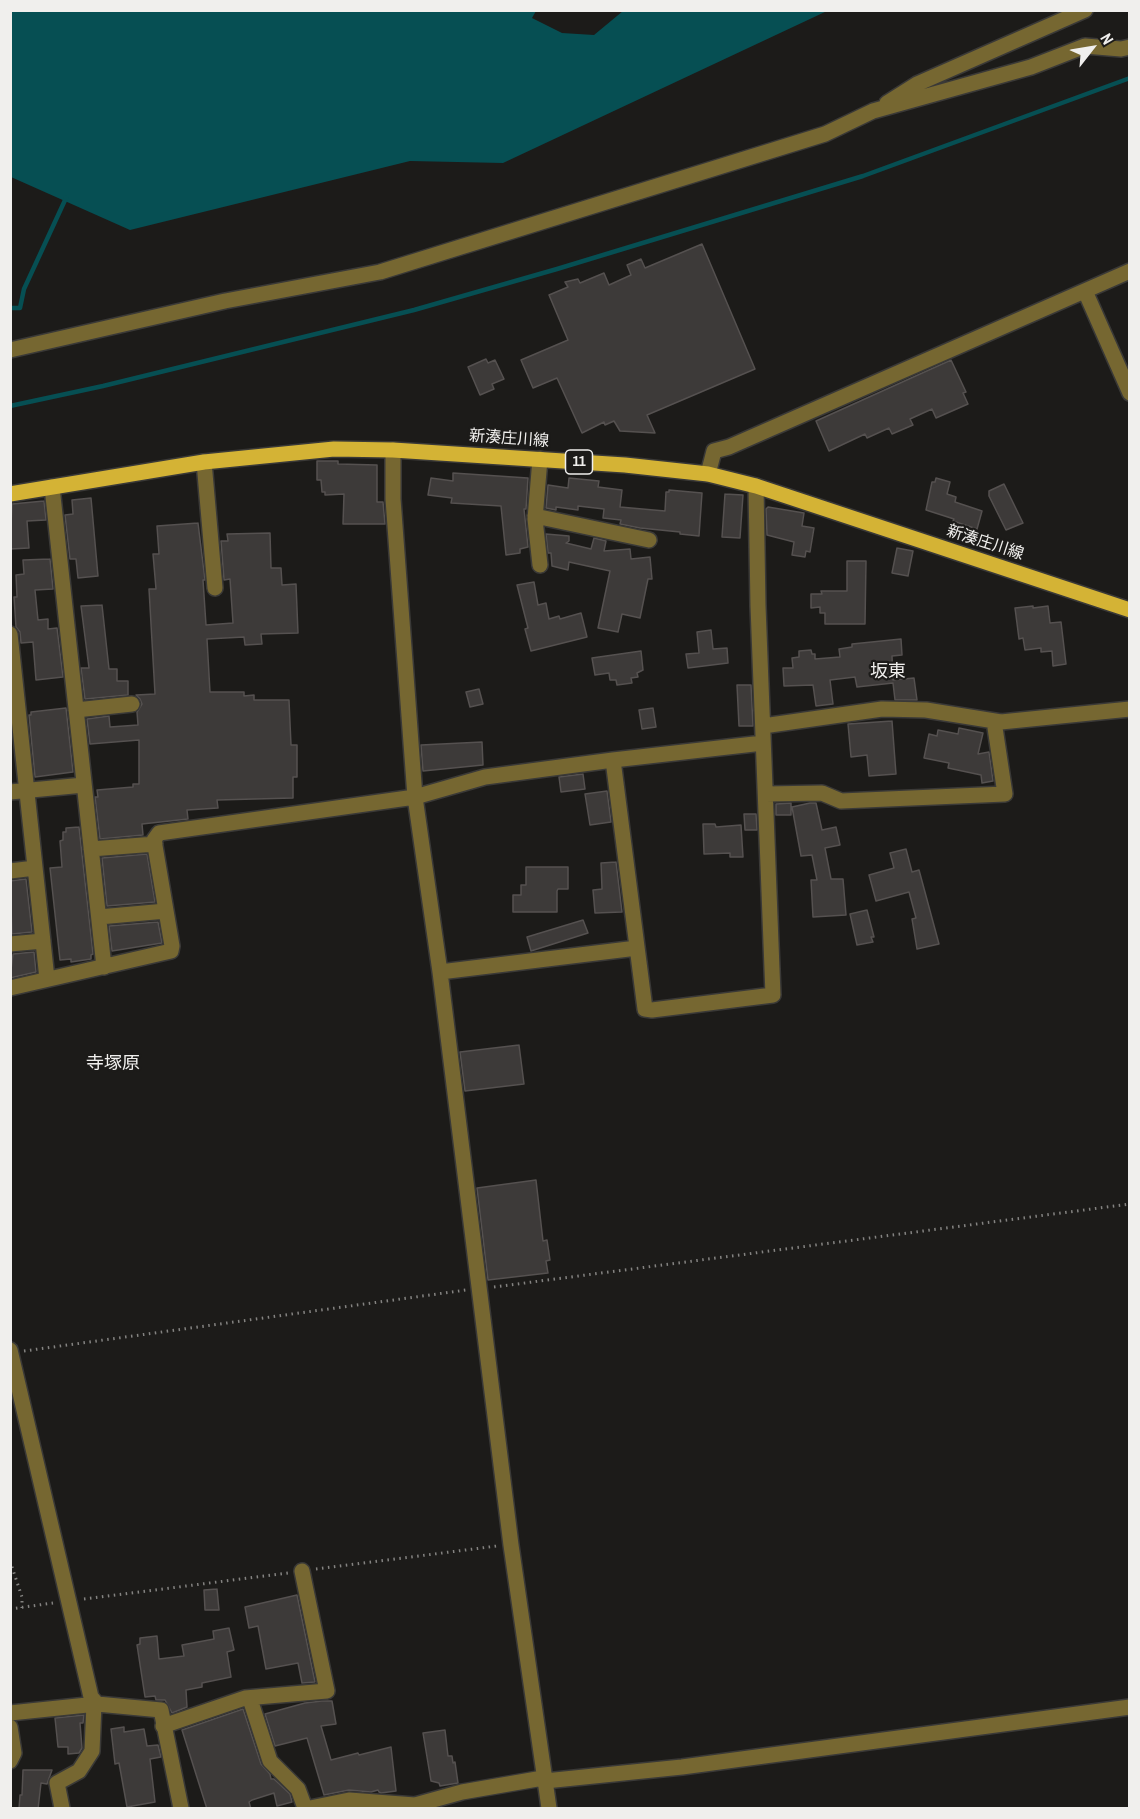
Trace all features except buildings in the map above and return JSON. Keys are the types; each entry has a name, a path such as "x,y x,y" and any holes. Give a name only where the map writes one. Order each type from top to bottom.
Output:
{"main road":[{"name":"新湊庄川線","path":"10,494 204,462 334,449 393,450 625,465 708,474 756,486 1130,610"}],"street":[{"path":"10,350 225,301 380,272 825,134 873,111 917,84 1085,10"},
{"path":"873,111 1031,67 1085,46 1121,49 1130,46"},
{"path":"708,474 714,451 740,442 1130,271"},
{"path":"1085,291 1130,393"},
{"path":"393,450 393,499 415,797 440,972 512,1545 549,1809"},
{"path":"540,459 535,516 540,565"},
{"path":"204,462 215,588"},
{"path":"613,760 645,1009 773,995 758,606 756,486"},
{"path":"52,487 104,967"},
{"path":"535,516 649,540"},
{"path":"10,634 14,708 26,790 47,979"},
{"path":"76,710 132,704"},
{"path":"763,726 882,709 926,710 1001,722 1130,709"},
{"path":"766,794 822,793 841,801 1005,794 994,721"},
{"path":"91,849 415,797 485,777 763,743"},
{"path":"10,792 84,785"},
{"path":"10,988 171,951 157,838"},
{"path":"10,871 35,868"},
{"path":"99,917 166,911"},
{"path":"10,944 43,941"},
{"path":"440,972 637,948"},
{"path":"11,1351 68,1601 91,1697 95,1704 92,1751 79,1771 57,1783 62,1809"},
{"path":"163,1726 245,1698 327,1691 302,1571"},
{"path":"250,1699 270,1761 298,1789 305,1809"},
{"path":"10,1713 95,1704 160,1710 180,1809"},
{"path":"310,1809 349,1800 403,1807 462,1792 544,1779 682,1767 1130,1707"},
{"path":"10,1727 14,1753 10,1761"}],"path":[{"path":"11,1351 1130,1204"},
{"path":"10,1609 512,1545"},
{"path":"10,1561 22,1597 22,1608"}],"water":[{"path":"11,11 536,11 532,18 562,33 594,35 623,11 827,11 503,163 410,161 130,230 11,177"}],"waterway":[{"path":"10,406 103,386 414,310 557,269 863,176 1130,78"},
{"path":"10,308 20,308 24,289 66,198"}],"district":[{"name":"坂東","path":"888,672"},
{"name":"寺塚原","path":"113,1064"}]}
